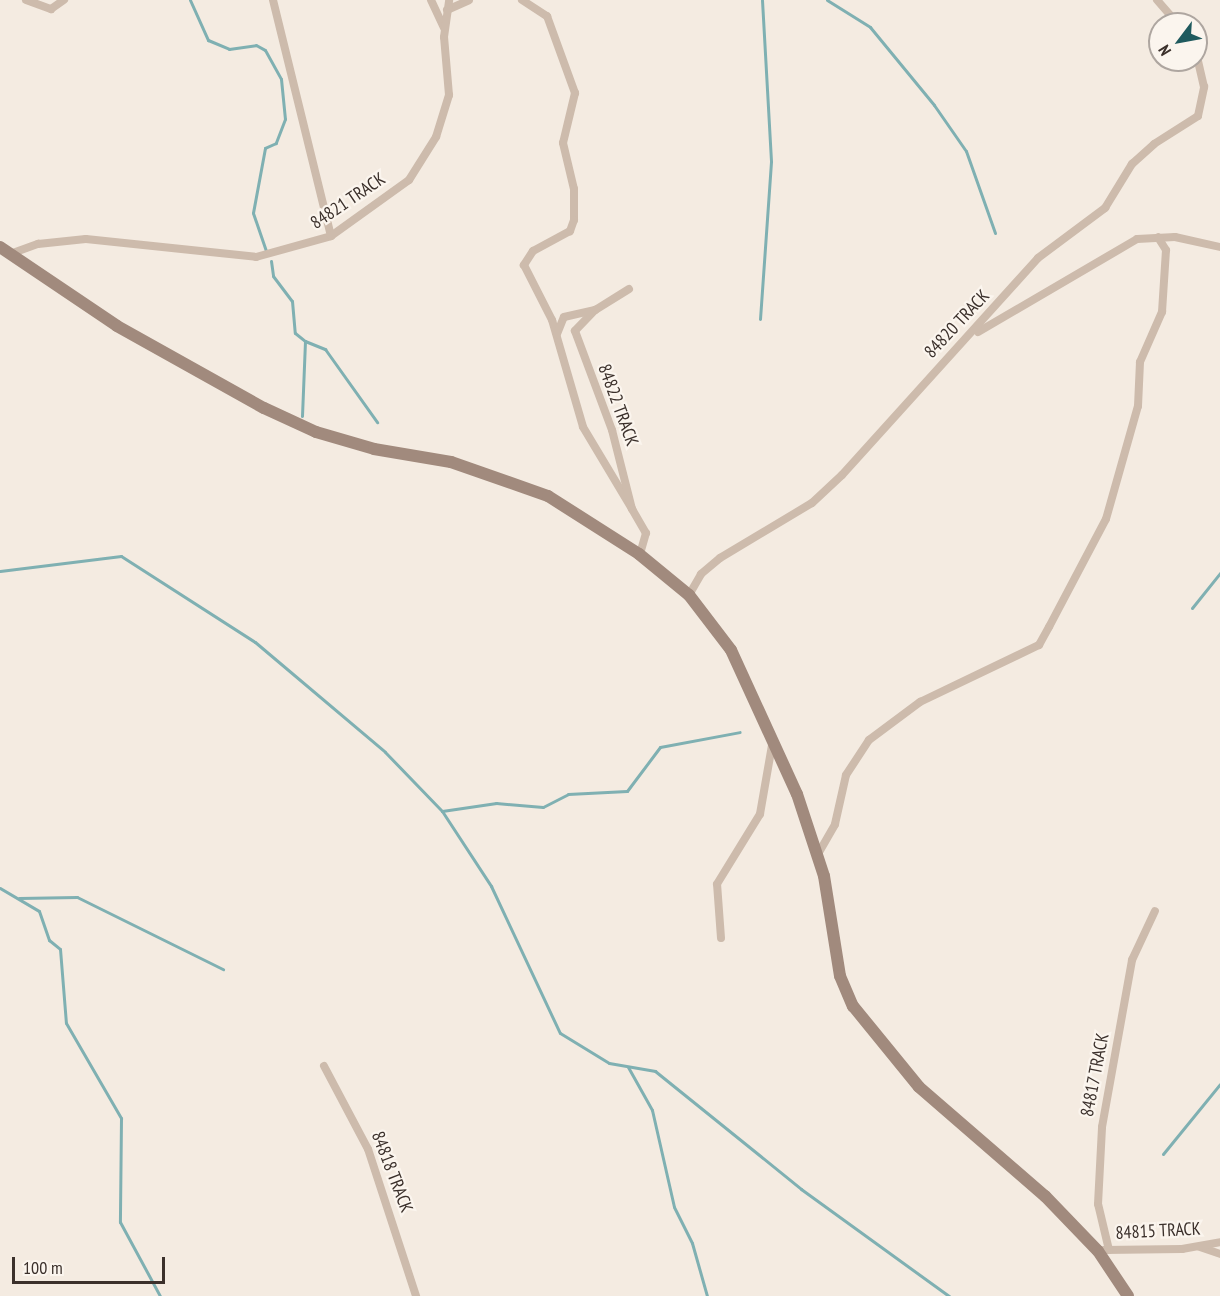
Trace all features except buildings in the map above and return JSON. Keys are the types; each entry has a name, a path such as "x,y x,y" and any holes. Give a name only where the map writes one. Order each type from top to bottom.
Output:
{"street":[{"path":"26,0 51,9 64,0"},
{"path":"273,0 331,236"},
{"path":"431,0 445,28"},
{"name":"84821 TRACK","path":"5,251 38,244 86,239 256,257 331,236 409,180 436,137 449,95 445,28 449,0"},
{"path":"447,10 469,0"},
{"path":"522,0 547,16 573,82 574,103 563,136 574,201 570,231 533,251 524,265 557,335 583,427 632,509"},
{"path":"1157,0 1168,12"},
{"name":"84820 TRACK","path":"689,595 701,574 720,558 812,502 975,334 1038,258 1105,208 1132,164 1198,116 1204,87 1200,72"},
{"path":"975,334 1120,245 1158,237 1220,247"},
{"path":"818,854 835,824 846,775 869,740 920,702 1039,645 1049,627 1106,519 1138,406 1140,362 1162,312 1166,250 1158,237"},
{"path":"5,251 117,326 264,408 374,449 506,478 548,496 640,554 689,595 731,650 818,854 840,976 866,1025 919,1087 1045,1196 1103,1250 1128,1296"},
{"name":"84822 TRACK","path":"629,289 595,310 580,323 576,342 612,430 632,509 646,533 640,554"},
{"path":"557,335 564,317 595,310"},
{"path":"721,938 716,924 717,884 760,814 772,745"},
{"name":"84817 TRACK","path":"1103,1250 1098,1204 1102,1126 1132,960 1155,911"},
{"name":"84818 TRACK","path":"324,1066 368,1149 416,1296"},
{"name":"84815 TRACK","path":"1103,1250 1200,1247 1220,1242"},
{"path":"1200,1247 1220,1254"}],"waterway":[{"path":"190,0 208,40 229,49 256,45 265,50 281,79 285,119 276,143 265,148 253,213 266,251"},
{"path":"760,319 771,161 762,0"},
{"path":"827,0 870,27 934,105 966,151 995,233"},
{"path":"271,261 273,276 292,301 295,333 305,341 302,416"},
{"path":"305,341 325,349 377,422"},
{"path":"0,571 121,556 255,642 385,752 442,811 491,886 560,1033 609,1063 655,1071 801,1189 949,1296"},
{"path":"1192,608 1220,573"},
{"path":"442,811 496,803 543,807 568,794 627,791 660,747 740,732"},
{"path":"0,888 39,911 49,940 60,949 66,1023 121,1118 120,1222 160,1296"},
{"path":"19,898 77,897 223,969"},
{"path":"628,1067 652,1110 674,1207 692,1243 707,1296"},
{"path":"1163,1154 1220,1084"}]}
